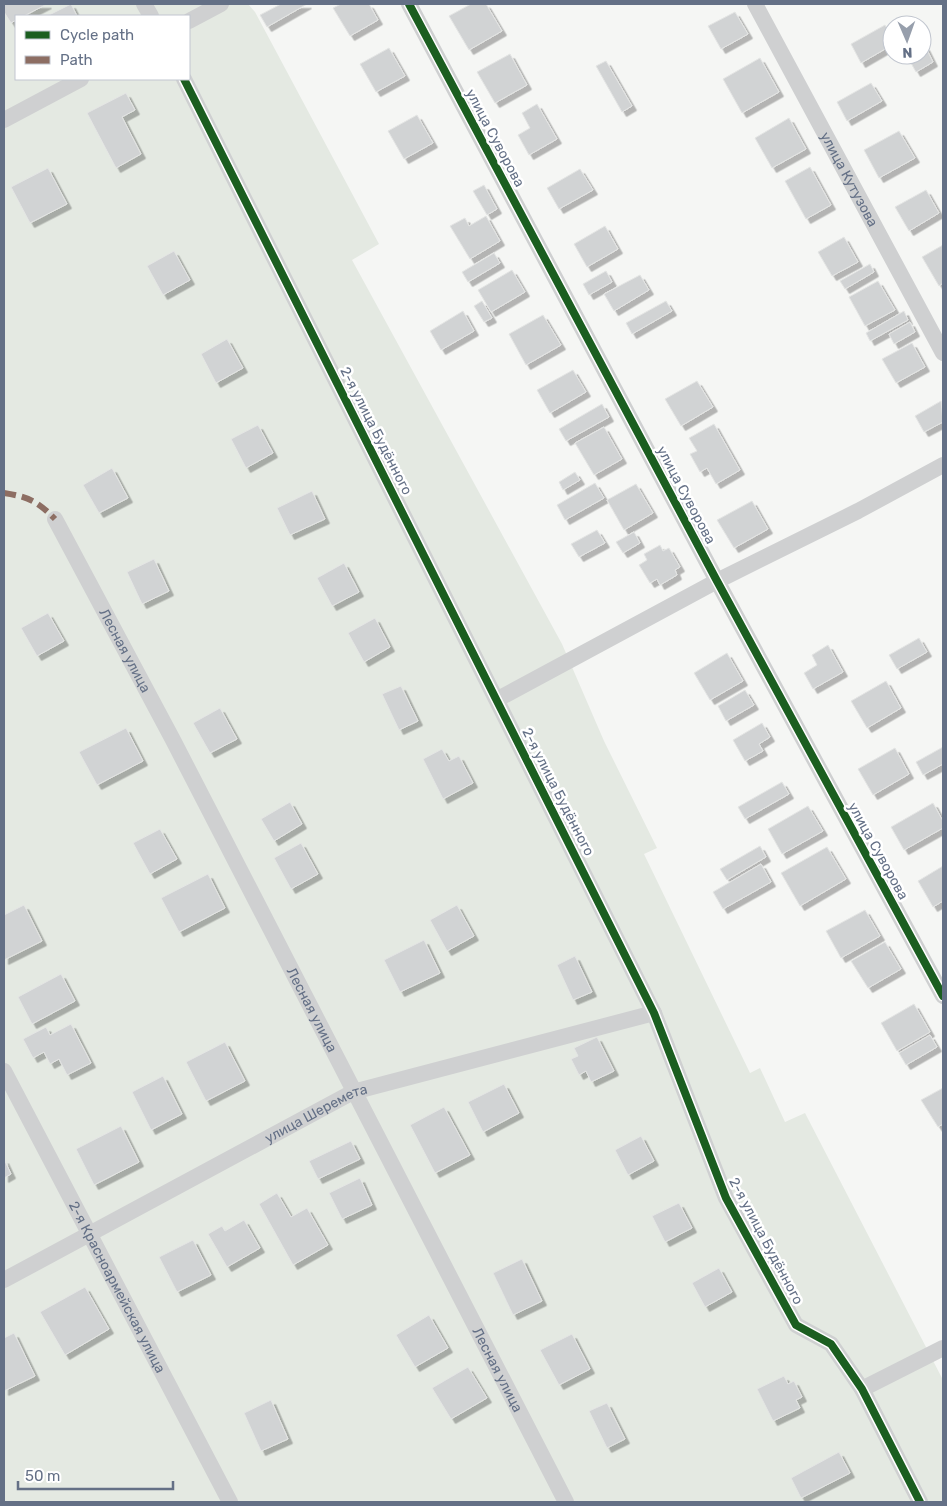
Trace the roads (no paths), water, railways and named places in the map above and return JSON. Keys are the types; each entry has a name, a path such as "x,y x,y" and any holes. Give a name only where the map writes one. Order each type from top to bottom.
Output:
{"street":[{"path":"144,4 150,15"},
{"path":"190,20 221,4"},
{"name":"улица Суворова","path":"409,4 717,581 943,996"},
{"name":"улица Кутузова","path":"755,4 943,353"},
{"path":"4,120 78,80"},
{"name":"2-я улица Будённого","path":"185,80 498,699 654,1013 726,1198 796,1325 831,1344 862,1389 920,1502"},
{"path":"498,699 717,581 943,465"},
{"name":"Лесная улица","path":"55,519 173,740 566,1502"},
{"name":"улица Шеремета","path":"4,1280 353,1092 654,1013"},
{"name":"2-я Красноармейская улица","path":"4,1071 230,1502"},
{"path":"862,1389 943,1348"}]}
